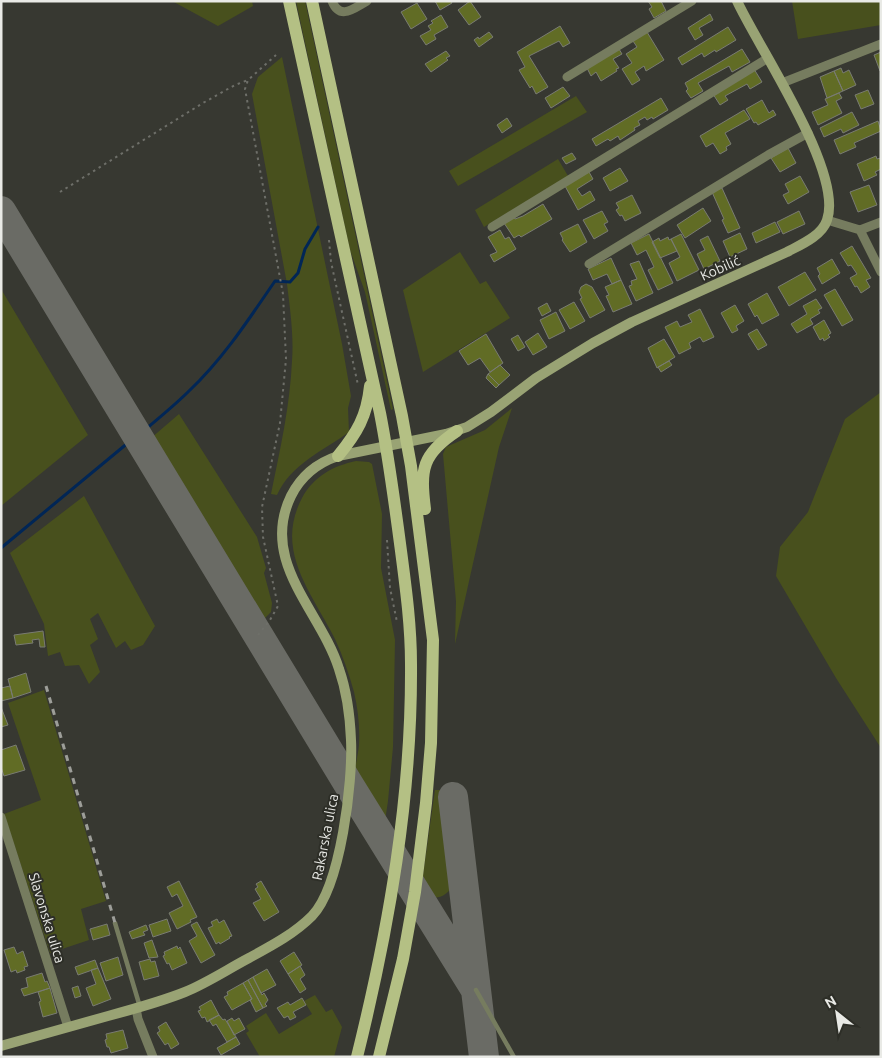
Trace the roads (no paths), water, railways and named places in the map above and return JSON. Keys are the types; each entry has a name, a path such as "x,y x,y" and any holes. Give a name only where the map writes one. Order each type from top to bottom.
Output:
{"main road":[{"path":"289,1 386,446 409,615 411,665 408,744 397,863 386,926 357,1057"},
{"path":"312,1 411,466 433,640 431,743 420,856 403,959 379,1057"},
{"path":"737,1 782,83 820,162 828,190 828,220"},
{"name":"Kobilić","path":"338,456 457,431 491,412 536,378 593,342 632,322 787,252 819,232 828,220"},
{"path":"338,456 353,438 362,422 368,401 371,376"},
{"path":"427,594 430,567 423,495 425,464 436,447 457,431"},
{"name":"Rakarska ulica","path":"1,1046 138,1008 193,988 295,931 314,914 325,897 331,884 338,856 348,785 351,742 348,700 339,667 288,569 282,533 284,516 292,494 308,472 327,460 338,456"}],"street":[{"path":"332,1 338,10 348,12 366,1"},
{"path":"567,77 692,1"},
{"path":"782,83 881,44"},
{"path":"492,227 768,58"},
{"path":"589,264 768,155 808,134"},
{"path":"828,220 860,230 881,222"},
{"path":"860,230 881,272"},
{"name":"Slavonska ulica","path":"1,817 68,1027"},
{"path":"138,1008 141,1027 153,1057"}],"lane":[{"path":"114,923 138,1008"},
{"path":"476,990 514,1057"}],"waterway":[{"path":"146,429 184,396 213,366 275,281 290,282 298,273 305,249 318,227"},
{"path":"1,548 129,442"}],"railway":[{"path":"46,686 115,923"}]}
